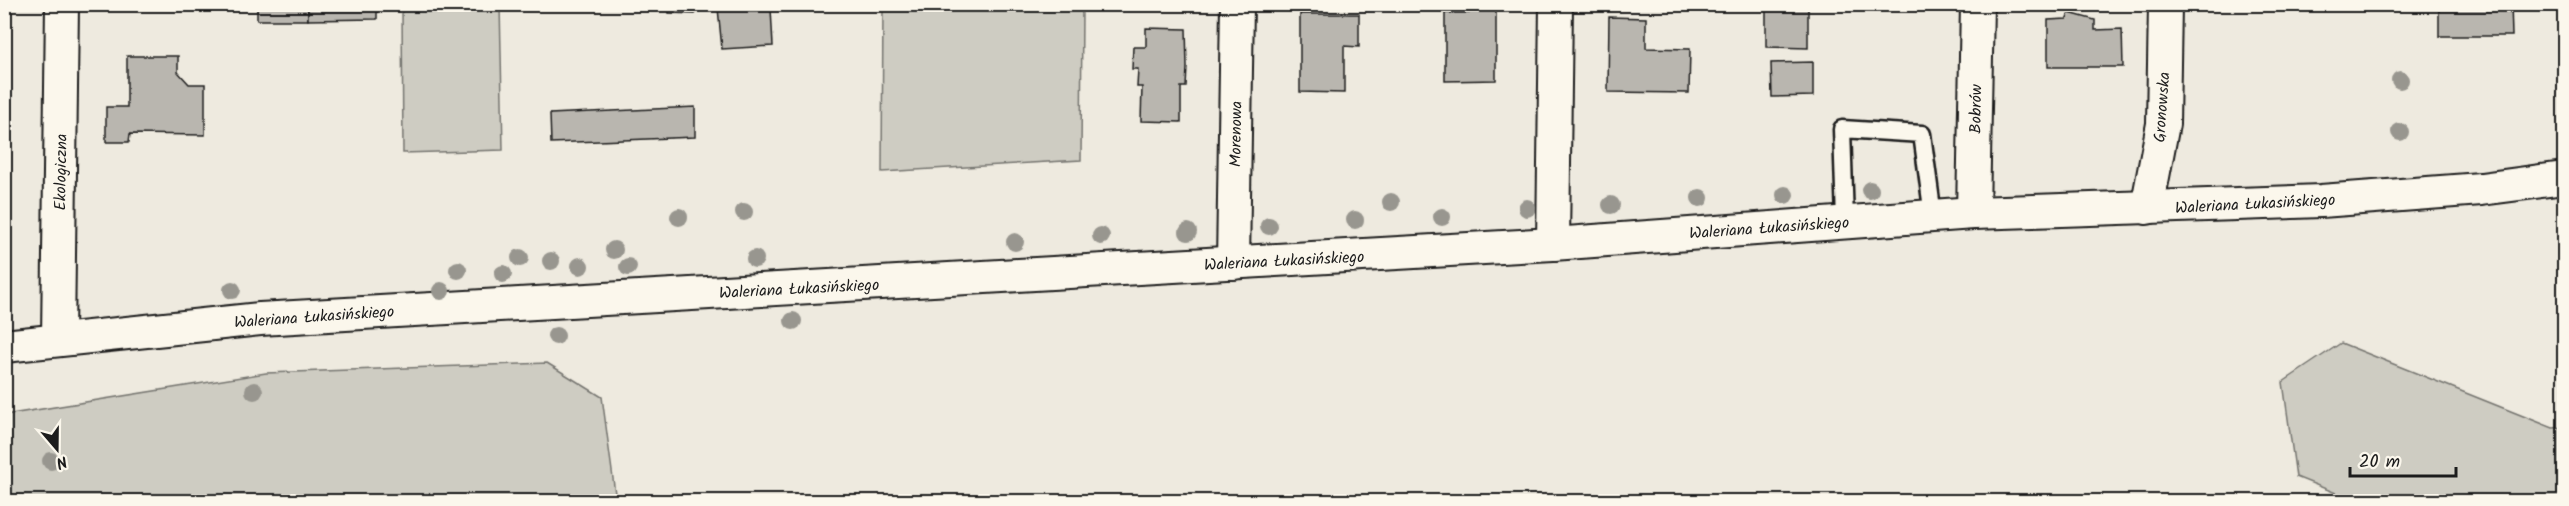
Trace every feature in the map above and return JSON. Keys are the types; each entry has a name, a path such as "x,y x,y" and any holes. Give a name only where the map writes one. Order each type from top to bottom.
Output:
{"street":[{"name":"Ekologiczna","path":"58,339 62,4"},
{"name":"Morenowa","path":"1233,263 1237,4"},
{"path":"1553,244 1556,4"},
{"name":"Bobrów","path":"1973,213 1977,4"},
{"name":"Gronowska","path":"2147,208 2163,124 2165,4"},
{"name":"Waleriana Łukasińskiego","path":"4,346 260,319 1553,244 1973,213 2333,200 2481,189 2565,178"}],"lane":[{"path":"1845,222 1842,129 1922,134 1933,216"}],"shaded area":[{"path":"402,5 500,5 503,150 403,153"},
{"path":"883,5 1082,5 1081,160 882,172"},
{"path":"2341,343 2553,428 2564,427 2564,501 2356,501 2296,477 2283,382"},
{"path":"547,363 602,397 616,501 5,501 5,415 266,373"}],"building":[{"path":"257,4 308,4 308,20 257,20"},
{"path":"308,4 377,4 377,19 308,20"},
{"path":"669,4 695,4 695,14 669,13"},
{"path":"718,4 771,4 771,9 718,8"},
{"path":"787,4 836,4 836,6 787,9"},
{"path":"1469,4 1496,4 1496,80 1445,81 1445,13 1469,13"},
{"path":"1766,4 1808,4 1808,48 1766,47"},
{"path":"2439,4 2511,4 2512,36 2439,36"},
{"path":"718,8 771,9 773,46 722,49"},
{"path":"2069,13 2095,20 2095,30 2122,29 2123,67 2048,67 2048,20 2067,19"},
{"path":"1300,14 1359,14 1359,47 1344,46 1344,93 1300,92"},
{"path":"1609,17 1646,18 1646,48 1690,49 1689,93 1608,92"},
{"path":"1146,28 1186,29 1186,87 1181,87 1181,122 1141,121 1142,87 1137,87 1138,69 1132,69 1133,47 1146,47"},
{"path":"127,56 178,56 178,72 189,84 205,84 205,135 130,134 129,142 106,142 106,107 127,107"},
{"path":"1813,62 1813,96 1772,97 1771,63"},
{"path":"695,107 695,137 551,143 550,114"}]}
